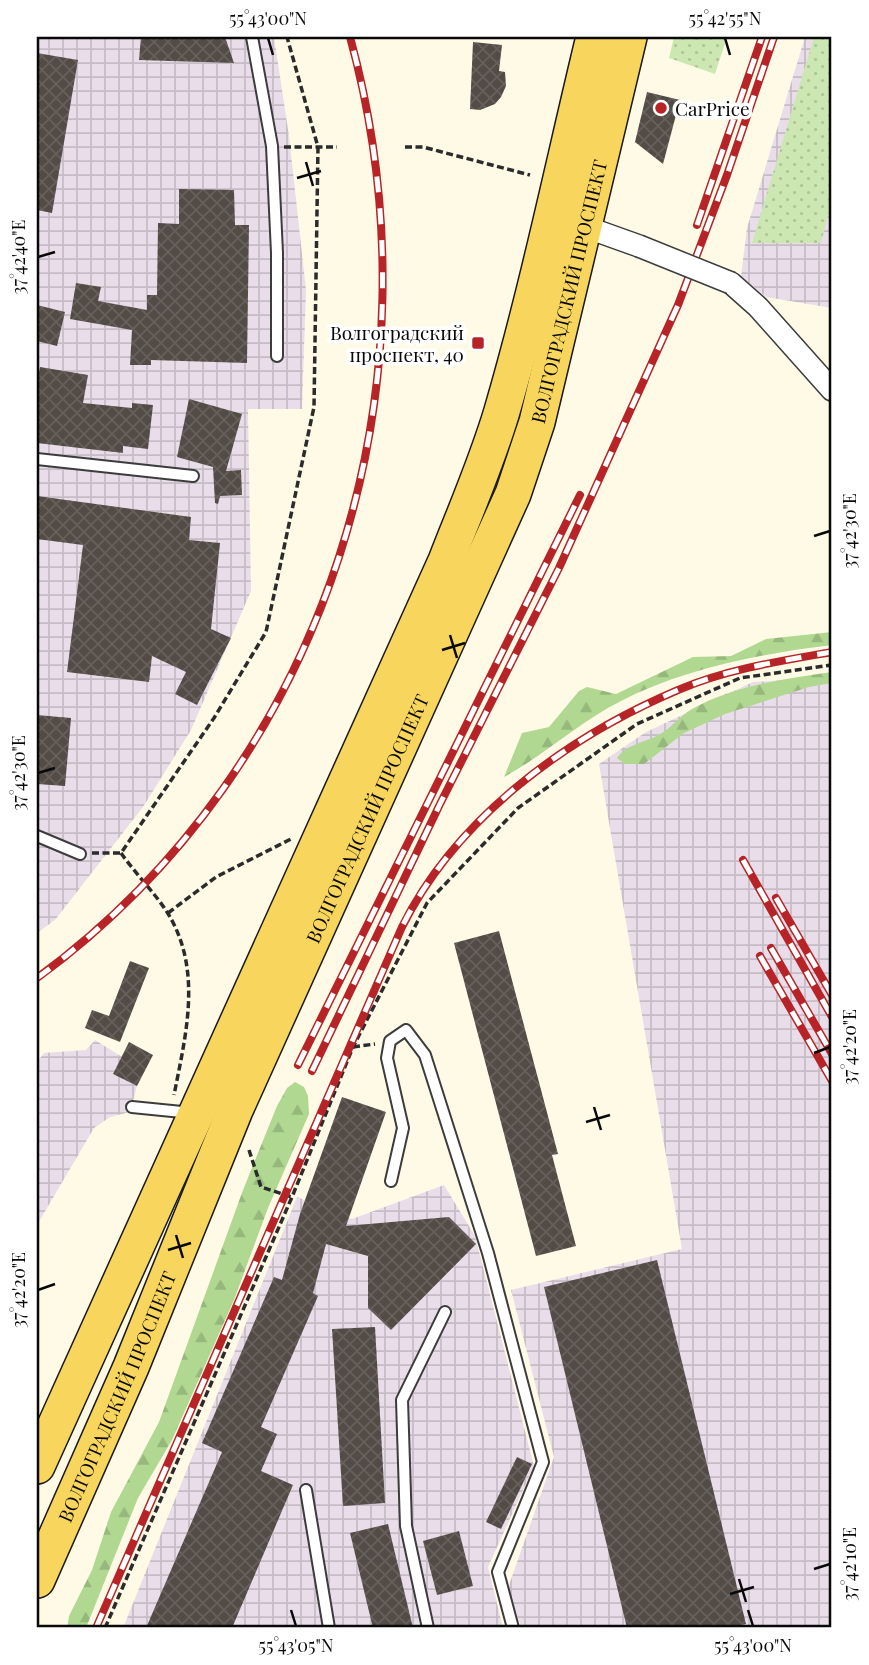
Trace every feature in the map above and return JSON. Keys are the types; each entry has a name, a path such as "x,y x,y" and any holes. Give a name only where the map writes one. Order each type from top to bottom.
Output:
{"main road":[{"name":"ВОЛГОГРАДСКИЙ ПРОСПЕКТ","path":"37,1466 150,1217 184,1112 446,561 502,413 594,37"},
{"name":"ВОЛГОГРАДСКИЙ ПРОСПЕКТ","path":"37,1580 131,1367 235,1110 513,494 537,422 629,37"},
{"path":"37,1415 150,1217"}],"street":[{"path":"583,226 731,282 758,307 832,390"}],"lane":[{"path":"252,37 272,146 277,253 277,356"},
{"path":"37,459 193,476"},
{"path":"37,836 80,853"},
{"path":"391,1181 403,1128 387,1058 390,1041 406,1030 425,1055 488,1253 543,1462 498,1572 513,1628"},
{"path":"132,1107 184,1112"},
{"path":"428,1628 406,1527 402,1400 445,1312"},
{"path":"306,1490 329,1628"}],"path":[{"path":"121,853 214,718 266,632 314,407 318,147 287,37"},
{"path":"272,146 337,147"},
{"path":"405,147 423,147 530,175"},
{"path":"105,1628 292,1197 353,1047 427,903 517,808 637,724 740,678 832,665"},
{"path":"168,913 216,877 291,839"},
{"path":"80,853 121,853"},
{"path":"121,853 168,913 189,965 184,1112"},
{"path":"353,1047 390,1041"},
{"path":"249,1150 261,1187 292,1197"}],"shaded area":[{"path":"37,37 274,37 289,136 306,290 302,409 248,409 251,591 191,730 143,807 55,920 37,933"},
{"path":"805,37 832,37 832,308 766,297 741,276 747,228"},
{"path":"832,677 832,1628 521,1628 508,1588 554,1457 511,1290 682,1249 599,764 646,732 753,682"},
{"path":"95,1040 122,1057 113,1074 137,1086 130,1112 110,1117 94,1128 37,1225 37,1062 44,1053 86,1050"},
{"path":"444,1185 475,1236 534,1466 488,1567 503,1628 123,1628 297,1197 352,1219"}],"green space":[{"path":"674,37 727,37 715,74 669,58"},
{"path":"814,37 832,37 832,200 821,243 752,243"},
{"path":"832,632 832,645 724,664 645,690 606,709 504,777 522,733 549,727 579,691 587,687 616,694 693,657 731,656 766,639"},
{"path":"832,672 832,683 809,687 725,714 684,733 644,764 625,764 617,758 631,747 663,732 687,712 726,694 761,684"},
{"path":"295,1082 304,1087 308,1096 309,1114 268,1208 234,1300 172,1440 138,1498 86,1628 67,1628 69,1616 92,1570 111,1512 159,1422 243,1190 277,1106 287,1088"}],"building":[{"path":"141,37 225,37 234,63 139,60"},
{"path":"473,42 502,45 499,71 505,72 506,86 501,97 495,104 480,110 470,109"},
{"path":"37,53 78,60 52,213 37,210"},
{"path":"647,92 680,100 663,164 635,142"},
{"path":"179,189 234,190 235,225 249,225 247,363 151,360 151,365 130,365 132,330 70,319 76,283 101,287 98,301 147,310 147,295 157,295 158,223 179,224"},
{"path":"37,305 65,312 57,346 37,341"},
{"path":"40,367 88,375 83,403 132,408 132,403 153,405 148,449 123,446 123,453 37,443 37,385"},
{"path":"189,399 242,414 226,471 241,470 242,495 220,496 218,504 215,503 213,467 177,457"},
{"path":"37,496 191,517 189,540 220,543 211,629 231,638 197,705 175,694 186,672 152,656 149,682 67,672 83,545 37,539"},
{"path":"37,715 71,718 65,786 37,784"},
{"path":"499,931 558,1154 552,1155 576,1246 536,1256 454,943"},
{"path":"130,961 149,968 120,1042 85,1028 92,1010 109,1016"},
{"path":"129,1042 153,1055 137,1086 113,1074"},
{"path":"342,1097 386,1112 346,1226 449,1217 476,1244 391,1330 368,1308 368,1256 326,1244 313,1293 318,1296 261,1427 277,1434 261,1471 293,1485 232,1628 146,1628 222,1452 202,1443 274,1277 282,1280 300,1214"},
{"path":"657,1260 746,1624 730,1628 627,1628 544,1287"},
{"path":"375,1327 385,1503 343,1506 332,1329"},
{"path":"517,1457 532,1464 501,1529 486,1522"},
{"path":"388,1524 413,1628 373,1628 350,1533"},
{"path":"459,1531 473,1586 437,1595 423,1541"}],"railway":[{"path":"37,978 138,890 223,789 290,677 339,557 370,431 382,300 376,168 350,37"},
{"path":"697,225 762,37"},
{"path":"312,1071 440,804 559,568 678,305 727,175 774,37"},
{"path":"298,1065 580,495"},
{"path":"96,1628 402,927 425,887 452,851 519,785 556,757 636,709 715,676 832,652"},
{"path":"743,860 832,1017"},
{"path":"776,898 832,995"},
{"path":"771,948 832,1054"},
{"path":"760,956 832,1081"}],"place":[{"name":"CarPrice","path":"661,108"},
{"name":"Волгоградский проспект, 40","path":"478,343"}]}
